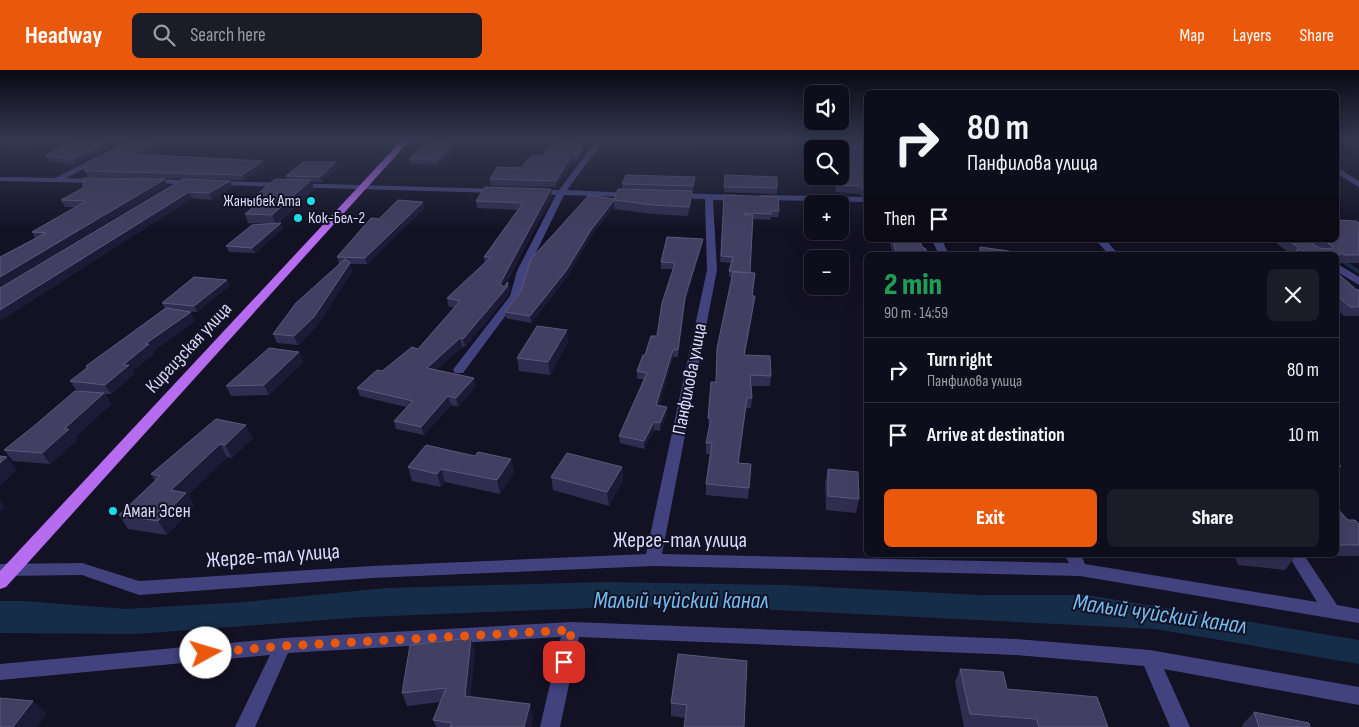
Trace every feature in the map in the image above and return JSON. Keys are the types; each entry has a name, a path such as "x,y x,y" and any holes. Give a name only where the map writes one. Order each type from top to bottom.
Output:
{"main road":[{"name":"Киргизская улица","path":"4,574 378,171"}],"street":[{"path":"56,180 74,171"},
{"path":"459,370 515,296 522,271 561,193 577,171"},
{"path":"1339,171 1359,185"},
{"path":"0,179 105,181"},
{"path":"144,181 504,191"},
{"path":"166,192 183,182"},
{"path":"523,192 640,195"},
{"path":"669,196 864,200"},
{"name":"Панфилова улица","path":"654,560 712,270 709,197"},
{"path":"1103,242 1111,252"},
{"path":"1339,268 1359,282"},
{"path":"1074,557 1080,570"},
{"path":"1297,557 1332,612"},
{"name":"Жерге-тал улица","path":"4,574 82,569 139,588 372,572 654,560 1080,570 1359,616"},
{"path":"550,727 572,630"},
{"path":"0,672 283,646 572,630 1016,648 1150,658 1359,696"},
{"path":"245,727 283,646"},
{"path":"1150,658 1180,727"}],"water":[{"name":"Малый чуйский канал","path":"605,582 785,585 980,595 1087,595 1359,640 1359,664 1155,629 697,606 644,606 364,617 136,634 0,633 0,601 24,601 126,609 244,602 386,588"}],"building":[{"path":"85,171 249,171 242,175"},
{"path":"292,171 327,171 320,177 286,176"},
{"path":"495,171 562,171 556,181 490,179"},
{"path":"849,171 864,171 864,189 862,186 837,185 849,185"},
{"path":"626,175 695,177 693,186 622,184"},
{"path":"725,175 777,177 777,188 724,187"},
{"path":"84,178 165,179 0,277 0,257 46,233 32,232 86,201 61,200 83,188"},
{"path":"183,179 230,181 209,193 189,192 0,310 0,288"},
{"path":"275,179 311,180 272,215 245,214 263,199 252,199"},
{"path":"485,187 551,189 500,284 504,287 508,282 507,287 463,339 460,338 427,368 474,378 456,398 448,396 421,427 394,421 413,401 357,388 377,370 382,371 412,347 418,349 460,301 447,298 491,257 484,257 523,203 476,201"},
{"path":"618,189 692,191 689,207 614,200"},
{"path":"589,195 614,200 591,230 566,271 530,316 505,312 521,291 531,259"},
{"path":"724,195 778,197 779,211 771,211 771,214 745,213 745,216 746,214 753,215 750,273 729,271 733,257 721,256"},
{"path":"398,200 423,202 365,258 337,257 371,218 379,219"},
{"path":"1339,220 1356,221 1359,223 1359,255 1345,255 1341,253 1339,255 1339,252 1295,252 1299,248 1291,242 1310,242 1319,248 1331,249 1333,247 1327,242 1339,242"},
{"path":"281,223 252,248 226,246 252,225"},
{"path":"667,237 703,239 685,297 678,350 673,350 656,405 667,407 660,423 654,422 644,441 619,436 647,373 637,371 651,336 657,336 662,303 675,263 661,262"},
{"path":"894,242 920,242 927,252 896,252"},
{"path":"980,247 1009,252 980,252"},
{"path":"345,259 350,263 314,317 294,336 273,334 296,303"},
{"path":"733,272 755,273 752,296 755,296 744,355 770,356 771,376 750,375 752,398 747,398 738,463 751,464 749,488 706,484 712,443 706,443 711,419 708,418 711,382 716,382 717,348"},
{"path":"1339,275 1359,290 1359,307 1350,307 1339,298"},
{"path":"194,277 227,280 194,306 162,303"},
{"path":"166,308 191,312 145,344 149,344 123,365 129,365 105,385 70,381 87,368 86,366"},
{"path":"537,326 567,330 548,362 517,358"},
{"path":"269,348 299,352 264,385 226,386"},
{"path":"75,391 104,393 64,429 69,429 42,453 4,450 34,426"},
{"path":"216,419 246,425 225,445 220,444 171,490 186,493 158,521 119,515 160,476 151,474"},
{"path":"426,445 475,456 478,452 511,459 497,480 441,469 437,474 408,467"},
{"path":"567,453 622,467 607,492 551,477"},
{"path":"0,456 7,457 0,463"},
{"path":"828,469 858,472 859,499 828,496"},
{"path":"1339,510 1348,520 1355,520 1359,524 1359,545 1339,545"},
{"path":"471,638 465,696 530,704 524,727 450,727 452,723 433,720 446,688 402,693 410,645"},
{"path":"678,654 747,661 744,727 684,727 687,705 671,703"},
{"path":"960,669 1003,672 1007,689 1097,697 1108,727 1039,727 1036,719 970,714"},
{"path":"0,698 33,701 13,727 0,727"},
{"path":"1254,712 1309,723 1310,727 1259,727"}],"waterway":[{"path":"1339,258 1359,272"}],"place":[{"name":"Жаныбек Ата","path":"311,201"},
{"name":"Кок-Бел-2","path":"298,218"},
{"name":"Аман Эсен","path":"113,511"}],"route":[{"path":"206,653 283,646 572,630 564,662"}]}
